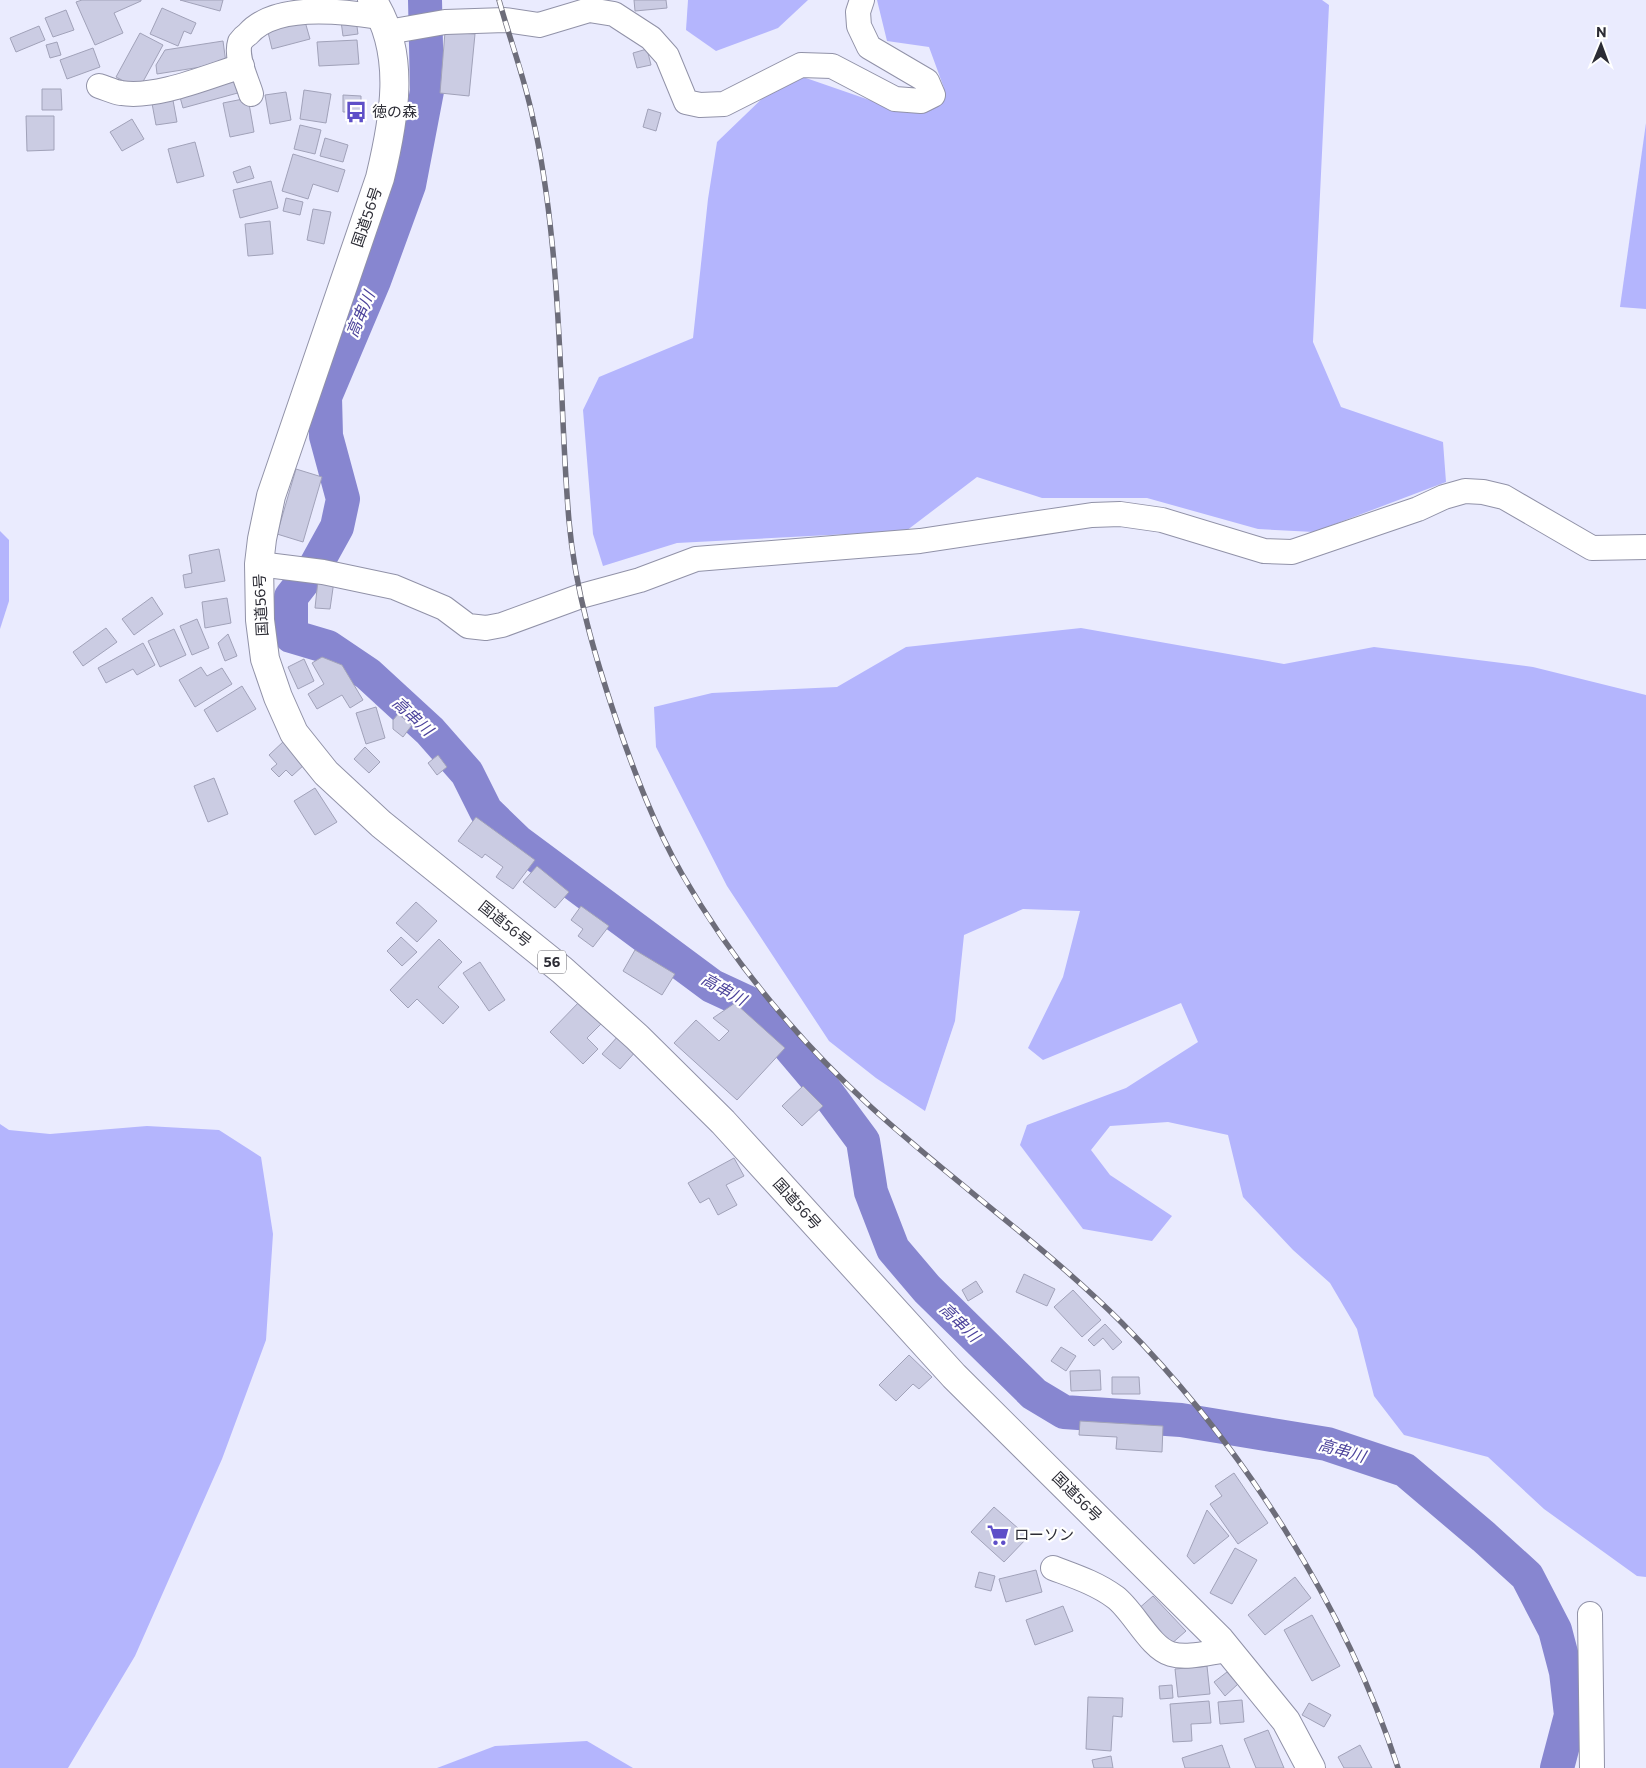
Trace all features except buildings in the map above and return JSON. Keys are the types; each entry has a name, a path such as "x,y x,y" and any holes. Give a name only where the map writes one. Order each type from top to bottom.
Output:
{"highway":[{"name":"国道56号","path":"388,19 395,78 394,111 389,141 380,178 271,496 262,539 259,564 260,620 265,659 278,697 294,733 326,773 381,824 562,970 650,1050 722,1122 954,1376 1175,1593 1228,1650 1286,1721 1311,1768"}],"street":[{"path":"251,94 242,66 240,42 255,26 276,17 302,12 353,13 388,19 445,22 504,20 539,25 589,10 614,14 651,38 667,56 686,102 700,105 724,104 802,64 832,66 895,99 921,101 933,94 927,81 869,47 859,26 858,12 862,0"},
{"path":"99,86 122,93 142,93 168,88 242,66"},
{"path":"259,564 323,572 394,587 444,608 468,626 486,628 520,619 580,596 640,580 696,559 920,541 1092,515 1120,514 1162,520 1264,551 1292,552 1418,509 1444,497 1465,491 1483,492 1504,497 1592,548 1646,547"},
{"path":"1052,1568 1086,1580 1116,1597 1156,1643 1169,1653 1185,1656 1228,1650"},
{"path":"1590,1614 1592,1768"},
{"path":"1286,1721 1294,1768"}],"shaded area":[{"path":"688,0 808,0 778,28 716,51 686,30"},
{"path":"877,0 1322,0 1329,5 1313,342 1341,407 1443,442 1446,482 1314,532 1258,529 1147,498 1042,498 977,477 906,531 677,543 603,566 593,534 583,410 599,377 693,338 708,199 717,142 769,92 803,77 881,104 935,108 944,88 929,47 887,41"},
{"path":"1646,123 1646,309 1620,307"},
{"path":"0,531 9,540 9,601 0,629"},
{"path":"1081,628 1284,664 1374,647 1533,667 1646,695 1646,1577 1637,1576 1544,1509 1488,1457 1404,1435 1374,1396 1357,1329 1330,1283 1293,1250 1243,1197 1228,1135 1168,1122 1110,1126 1091,1150 1110,1175 1172,1216 1152,1241 1083,1229 1020,1145 1027,1125 1126,1088 1198,1042 1181,1003 1043,1060 1028,1048 1063,977 1080,911 1023,909 964,935 955,1021 925,1111 876,1078 829,1041 727,886 656,747 654,707 712,693 837,687 906,647"},
{"path":"0,1124 9,1130 50,1134 147,1126 219,1130 261,1157 273,1234 266,1340 222,1459 135,1656 68,1768 0,1768"},
{"path":"587,1741 633,1768 437,1768 495,1746"}],"waterway":[{"name":"高串川","path":"425,0 427,91 409,185 374,281 325,397 326,436 343,499 337,527 316,565 291,597 291,636 328,647 368,674 430,731 467,773 486,811 518,842 712,986 755,1006 820,1083 863,1141 871,1192 893,1249 927,1289 1034,1394 1064,1412 1181,1420 1327,1444 1405,1470 1484,1537 1527,1576 1555,1630 1566,1672 1571,1715 1557,1768"}],"railway":[{"path":"499,0 530,104 547,196 558,312 569,521 581,598 601,673 624,742 646,800 672,856 722,938 768,998 817,1054 871,1107 1092,1294 1166,1370 1208,1421 1248,1474 1285,1530 1319,1588 1350,1647 1376,1708 1398,1768"}],"place":[{"name":"徳の森","path":"356,112"},
{"name":"ローソン","path":"998,1535"}]}
